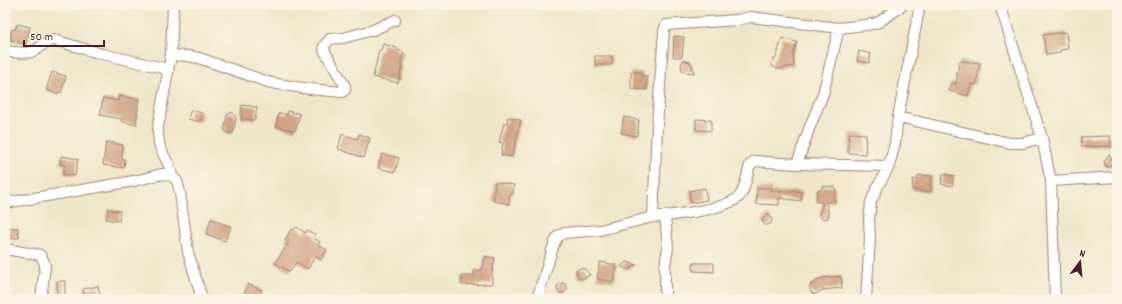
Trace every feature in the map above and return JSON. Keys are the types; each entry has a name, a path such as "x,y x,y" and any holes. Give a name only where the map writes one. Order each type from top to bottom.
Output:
{"street":[{"path":"172,176 171,168 161,148 158,138 158,128 171,55 173,5"},
{"path":"653,217 657,125 665,26 670,24 737,20 751,17 839,28 879,22 903,5"},
{"path":"866,299 870,207 876,190 889,166 895,143 898,117 920,5"},
{"path":"1000,5 1042,138 1051,180 1055,299"},
{"path":"171,55 198,58 271,83 342,92 345,90 345,86 324,50 326,42 330,39 343,38 373,30 395,20"},
{"path":"797,164 823,94 839,28"},
{"path":"5,51 31,52 49,40 54,40 102,54 168,69"},
{"path":"898,117 1010,143 1023,143 1042,138"},
{"path":"537,299 554,244 558,236 564,233 606,229 653,217 717,207 734,202 742,194 752,162 759,161 797,164 889,166"},
{"path":"5,203 134,181 162,174 172,176 177,181 180,193 188,252 202,299"},
{"path":"1051,180 1117,178"},
{"path":"665,216 668,248 665,265 665,299"},
{"path":"5,249 40,255 43,258 45,267 41,299"}],"building":[{"path":"17,24 30,27 26,44 10,40 12,29 15,30"},
{"path":"1066,32 1068,49 1060,50 1060,53 1046,55 1043,35"},
{"path":"674,36 684,37 682,57 673,57"},
{"path":"782,38 797,42 793,55 794,66 777,69 772,66 772,63 776,58"},
{"path":"383,44 397,48 397,50 404,52 400,65 402,66 398,83 373,77 379,50 381,51"},
{"path":"859,51 871,54 869,63 857,61"},
{"path":"595,56 612,56 612,65 595,65"},
{"path":"683,60 690,62 694,73 685,72 682,70 681,66"},
{"path":"959,61 980,63 976,85 971,84 968,96 949,91 951,83 956,84"},
{"path":"52,72 66,76 61,93 58,92 58,94 46,90"},
{"path":"631,72 642,72 642,76 647,76 647,90 631,89"},
{"path":"118,96 139,99 136,125 121,121 122,119 100,115 103,98 118,101"},
{"path":"242,105 257,107 255,120 241,119"},
{"path":"191,110 202,113 200,122 188,119"},
{"path":"288,111 300,114 295,131 276,126 279,113 287,115"},
{"path":"232,112 236,118 233,133 229,134 224,130 227,115"},
{"path":"508,117 521,120 512,157 501,155 503,143 499,142 504,123 507,123"},
{"path":"624,117 639,120 637,136 621,133"},
{"path":"696,119 711,120 711,131 696,130"},
{"path":"849,133 866,134 865,154 848,153"},
{"path":"342,134 357,139 359,134 370,138 364,158 338,149"},
{"path":"1110,136 1111,146 1082,147 1081,137"},
{"path":"106,142 123,145 122,159 125,159 124,168 103,165"},
{"path":"382,154 399,158 395,172 378,168"},
{"path":"1109,154 1113,162 1112,165 1108,167 1105,166 1104,161"},
{"path":"61,156 78,159 75,176 63,174 65,165 60,164"},
{"path":"943,174 954,176 952,186 941,184"},
{"path":"918,175 932,176 930,192 912,190 913,179 917,180"},
{"path":"495,182 514,185 513,194 510,194 509,204 493,201"},
{"path":"822,186 835,187 835,202 826,202 829,215 828,218 824,219 819,215 823,202 816,202 817,190 822,190"},
{"path":"705,188 707,200 691,203 689,191"},
{"path":"757,188 772,188 772,191 791,192 792,190 802,192 801,201 779,198 779,205 756,204"},
{"path":"108,209 120,211 119,221 106,219"},
{"path":"768,213 772,220 771,223 765,225 762,221"},
{"path":"211,219 231,227 225,241 206,234"},
{"path":"296,227 306,233 307,230 316,235 314,238 320,242 318,245 327,250 321,260 315,256 308,269 296,262 290,272 275,263 289,242 285,240 291,229 294,230"},
{"path":"6,228 18,228 19,238 6,238"},
{"path":"485,256 495,258 492,273 492,284 462,285 462,276 474,276 474,270 482,270"},
{"path":"600,262 617,265 614,282 597,279"},
{"path":"626,262 636,265 627,270 621,266"},
{"path":"693,263 714,263 714,272 693,271"},
{"path":"580,268 585,269 590,275 582,279 578,277 576,271"},
{"path":"841,276 842,288 822,290 816,294 813,294 810,291 810,285 822,278"},
{"path":"57,281 65,281 65,299 57,299"},
{"path":"562,283 567,288 562,293 557,288"},
{"path":"248,284 262,290 258,299 242,299"},
{"path":"98,286 101,299 85,299 83,289"}]}
